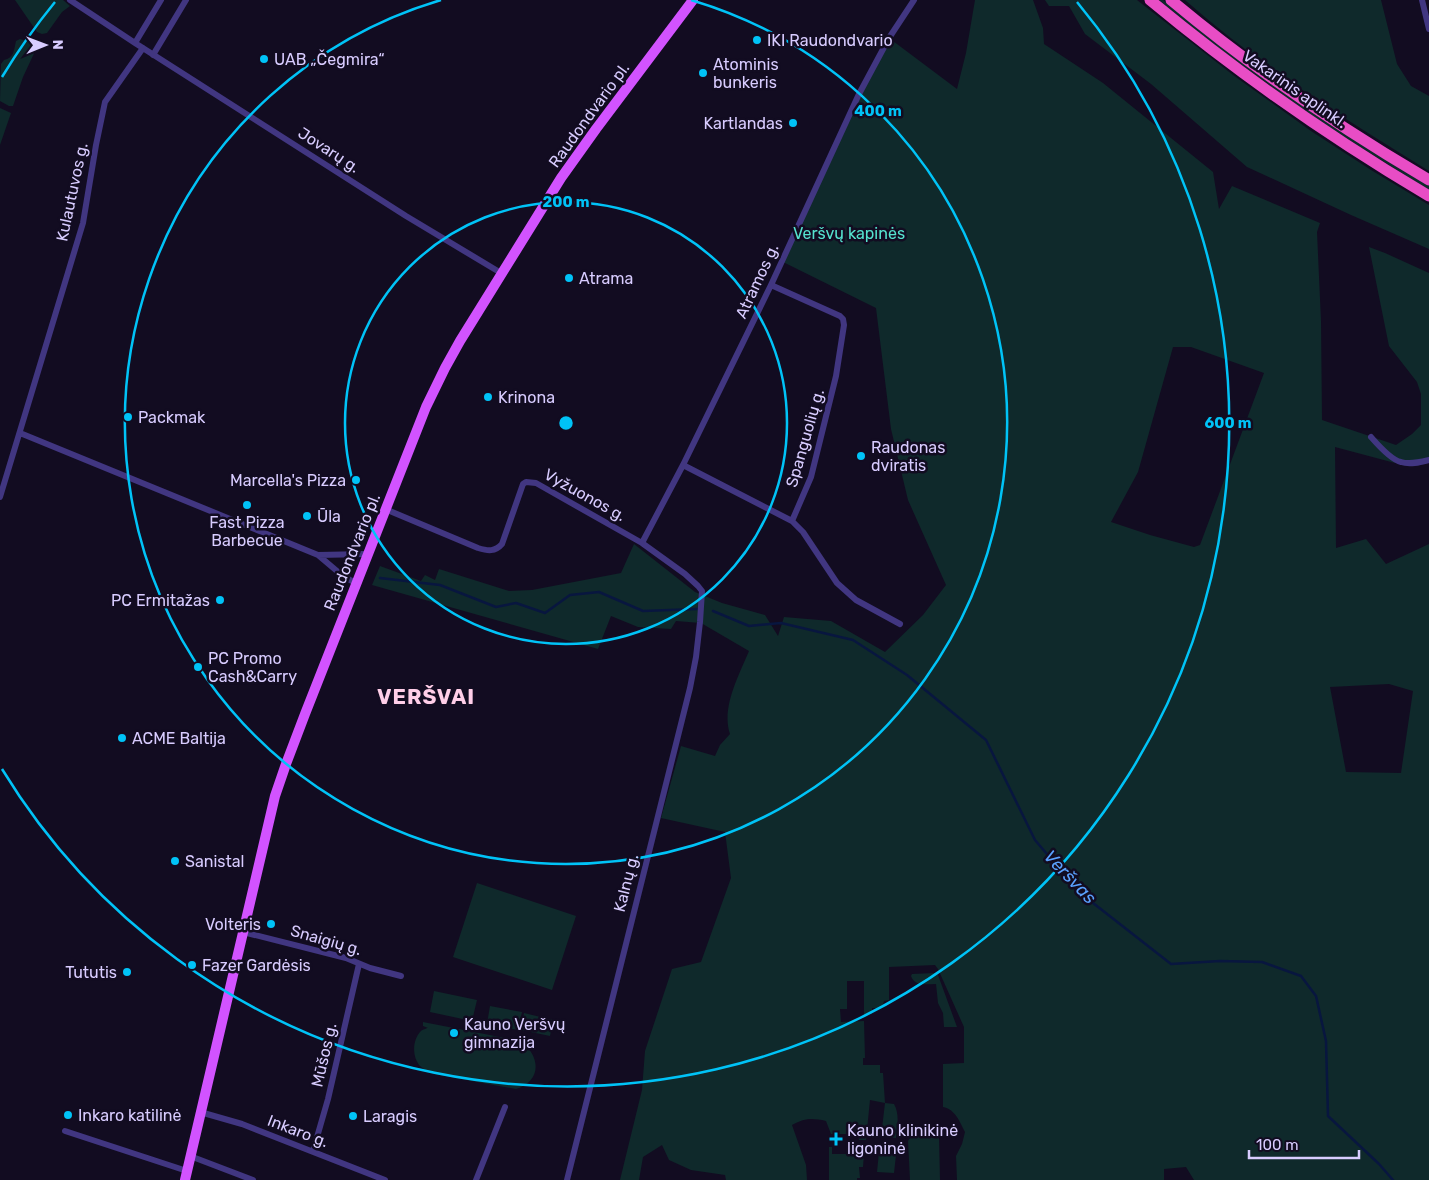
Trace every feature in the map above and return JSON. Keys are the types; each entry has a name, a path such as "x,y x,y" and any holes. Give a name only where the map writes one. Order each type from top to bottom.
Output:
{"highway":[{"name":"Vakarinis aplinkl.","path":"1150,0 1248,78 1322,129 1429,196"},
{"name":"Vakarinis aplinkl.","path":"1171,0 1252,63 1324,114 1429,180"}],"main road":[{"name":"Raudondvario pl.","path":"186,1176 270,817 286,764 426,407 444,368 566,171 693,0"}],"street":[{"path":"70,0 143,48"},
{"path":"135,43 161,0"},
{"path":"153,54 186,0"},
{"name":"Atramos g.","path":"642,544 683,466 771,285 859,94 889,38 914,0"},
{"path":"1422,0 1429,30"},
{"name":"Jovarų g.","path":"143,48 406,216 502,273"},
{"name":"Kulautuvos g.","path":"0,497 83,223 104,102 143,48"},
{"name":"Spanguolių g.","path":"771,285 840,316 843,319 844,325 836,376 811,477 792,522"},
{"path":"20,433 318,555 344,577 356,583"},
{"path":"1371,437 1379,447 1401,462 1415,463 1429,460"},
{"path":"683,466 792,522 803,532 837,583 856,600 900,624"},
{"name":"Vyžuonos g.","path":"385,509 478,548 495,550 502,544 523,484 531,482 536,483 642,544"},
{"name":"Kalnų g.","path":"567,1180 690,688 696,657 702,592 686,574 642,544"},
{"path":"318,555 367,554"},
{"name":"Snaigių g.","path":"243,932 346,958 401,976"},
{"name":"Mūšos g.","path":"313,1151 328,1099 360,964"},
{"path":"476,1180 505,1107"},
{"name":"Inkaro g.","path":"200,1112 242,1124 385,1180"},
{"path":"65,1131 186,1176"},
{"path":"190,1156 253,1180"}],"green space":[{"path":"15,0 63,0 70,6 62,12 47,33 42,34 37,32"},
{"name":"Veršvų kapinės","path":"975,0 1033,0 1043,28 1044,44 1103,83 1213,172 1219,209 1232,186 1320,223 1317,232 1321,321 1322,420 1396,445 1421,425 1421,394 1417,382 1389,346 1369,247 1429,273 1429,457 1395,463 1335,447 1336,548 1366,539 1386,564 1429,544 1429,1180 1194,1180 1186,1167 1164,1169 1164,1180 957,1180 956,1156 965,1132 954,1113 943,1107 943,1064 964,1063 964,1027 935,965 889,967 889,1000 884,1001 882,1008 872,1008 872,1014 864,1014 864,981 847,981 847,1009 840,1009 841,1022 864,1021 865,1058 863,1058 863,1065 880,1065 880,1073 883,1073 885,1103 870,1100 866,1140 859,1140 858,1134 831,1134 826,1121 817,1119 809,1119 792,1125 806,1165 807,1180 726,1180 725,1175 691,1170 669,1160 662,1145 643,1157 639,1180 620,1180 642,1090 645,1051 672,969 701,962 731,878 725,832 661,818 681,746 715,756 720,745 730,734 728,724 729,703 749,651 701,623 676,621 671,629 638,627 611,616 598,649 372,585 380,566 421,581 425,575 435,580 439,569 509,591 532,590 621,573 634,544 695,592 722,603 765,615 778,636 784,617 831,621 885,652 923,615 946,585 908,500 891,429 876,308 781,261 889,38 957,89 966,53","holes":["1173,347 1191,347 1264,373 1200,545 1194,547 1111,522 1138,472","1389,684 1413,691 1401,773 1346,772 1330,687"]},
{"path":"1045,0 1137,0 1233,75 1311,131 1429,205 1429,249 1247,167 1151,84 1085,34 1069,6 1049,6"},
{"path":"1159,0 1163,0 1215,42 1381,157 1429,186 1429,190 1319,121 1213,44"},
{"path":"1185,0 1381,0 1397,64 1411,86 1429,96 1429,171 1303,91 1213,24"},
{"path":"20,39 37,47 23,77 13,106 9,106 0,101 1,64 12,55 16,41"},
{"path":"0,108 11,113 0,145"},
{"path":"477,883 576,916 552,990 453,957"},
{"path":"935,973 938,975 957,1027 944,1027 943,1013 938,1003 936,984 918,983 911,976 912,974"},
{"path":"434,991 477,1000 472,1021 430,1012"},
{"path":"490,1006 522,1012 518,1030 487,1024"},
{"path":"524,1013 553,1020 550,1036 521,1030"},
{"path":"423,1022 536,1044 535,1049 528,1048 535,1061 535,1073 528,1082 516,1089 434,1074 427,1071 417,1062 414,1053 418,1035 428,1028 423,1026"},
{"path":"885,1103 894,1104 898,1116 896,1138 881,1137"},
{"path":"926,1132 939,1137 940,1180 910,1180 908,1141 912,1135"},
{"path":"829,1147 832,1147 832,1154 864,1154 863,1167 859,1167 860,1178 857,1178 857,1180 829,1180"},
{"path":"879,1152 896,1155 894,1173 877,1172"}],"waterway":[{"name":"Veršvas","path":"380,578 440,585 496,607 516,603 545,613 570,595 599,592 643,611 697,609"},
{"name":"Veršvas","path":"713,611 749,626 781,623 853,640 907,675 986,740 1035,840 1079,892 1171,964 1220,961 1262,962 1301,976 1316,996 1326,1041 1328,1116 1379,1164 1393,1180"}],"place":[{"name":"IKI Raudondvario","path":"757,40"},
{"name":"UAB „Čegmira“","path":"264,59"},
{"name":"Atominis bunkeris","path":"703,73"},
{"name":"Kartlandas","path":"793,123"},
{"name":"Atrama","path":"569,278"},
{"name":"Krinona","path":"488,397"},
{"name":"Packmak","path":"128,417"},
{"name":"Raudonas dviratis","path":"861,456"},
{"name":"Marcella's Pizza","path":"356,480"},
{"name":"Fast Pizza Barbecue","path":"247,505"},
{"name":"Ūla","path":"307,516"},
{"name":"PC Ermitažas","path":"220,600"},
{"name":"PC Promo Cash&Carry","path":"198,667"},
{"name":"ACME Baltija","path":"122,738"},
{"name":"Sanistal","path":"175,861"},
{"name":"Volteris","path":"271,924"},
{"name":"Fazer Gardėsis","path":"192,965"},
{"name":"Tututis","path":"127,972"},
{"name":"Kauno Veršvų gimnazija","path":"454,1033"},
{"name":"Inkaro katilinė","path":"68,1115"},
{"name":"Laragis","path":"353,1116"},
{"name":"Kauno klinikinė ligoninė","path":"836,1139"}],"district":[{"name":"VERŠVAI","path":"426,696"}]}
